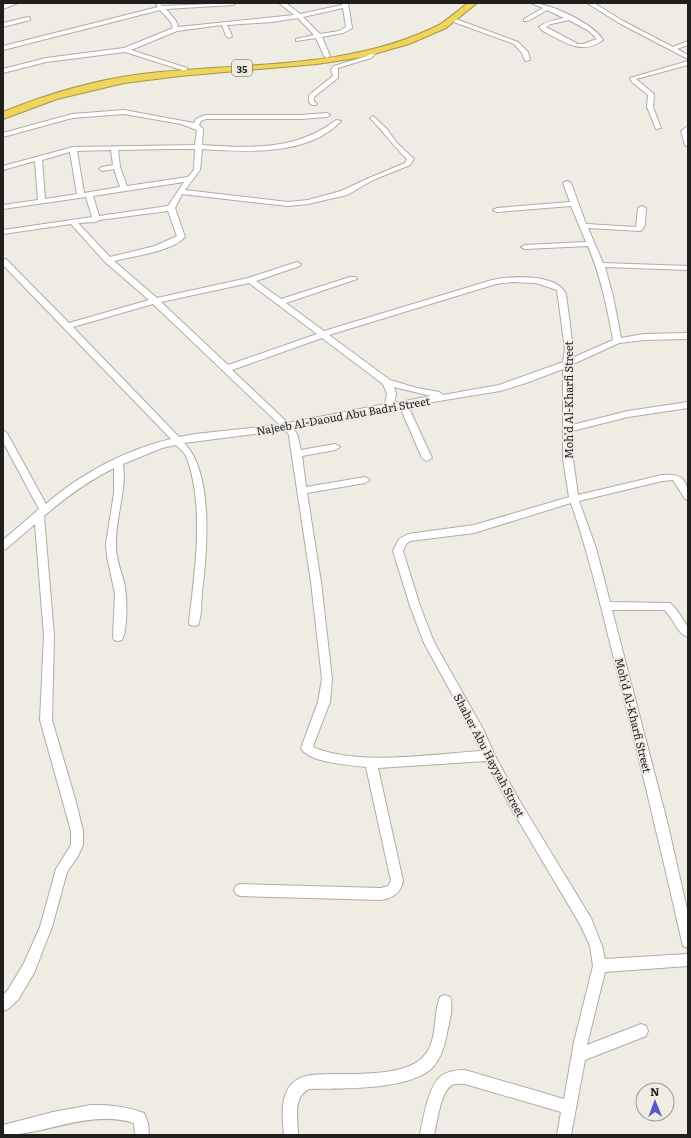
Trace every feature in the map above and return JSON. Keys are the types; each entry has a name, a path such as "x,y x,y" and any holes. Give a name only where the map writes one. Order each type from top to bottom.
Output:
{"highway":[{"name":"35","path":"3,111 53,92 130,74 327,56 380,45 415,33 440,21 463,3"},
{"name":"35","path":"3,116 57,95 118,81 298,64 350,57 375,51 425,35 453,20 473,3"}],"street":[{"path":"3,7 15,3"},
{"path":"3,48 159,6 233,3"},
{"path":"282,3 299,16 318,36 327,56"},
{"path":"534,3 569,18 594,32 599,36 600,40 584,46 577,46 545,30 542,27 549,23 569,18"},
{"path":"590,3 621,22 688,58"},
{"path":"3,71 46,60 125,50 176,29 272,20 299,16 345,4 349,28 347,30 298,40"},
{"path":"159,6 174,22 176,29"},
{"path":"526,20 547,8"},
{"path":"3,25 28,18"},
{"path":"453,20 516,43 525,52 527,60"},
{"path":"224,24 229,36"},
{"path":"672,49 688,43"},
{"path":"125,50 185,69"},
{"path":"314,104 311,101 311,96 336,77 334,70 336,67 369,57 375,51"},
{"path":"658,128 650,107 651,94 634,81 633,78 688,63"},
{"path":"3,135 72,116 124,112 196,126 200,131 197,147 198,167 196,173 180,192 171,208"},
{"path":"196,126 199,118 205,117 300,117 327,115"},
{"path":"180,192 288,204 308,202 344,193 371,179 408,164 411,159 395,144 384,129 373,118"},
{"path":"3,168 72,149 197,147 239,150 280,146 321,134 338,121"},
{"path":"688,128 684,131 688,145"},
{"path":"114,148 117,167 124,188"},
{"path":"72,149 85,194 96,220"},
{"path":"38,158 42,201"},
{"path":"102,169 117,167"},
{"path":"4,205 42,201 190,179"},
{"path":"567,183 590,244 600,265 609,296 617,341"},
{"path":"497,210 574,204"},
{"path":"3,232 96,220 171,208"},
{"path":"108,260 149,250 179,239 182,235 171,208"},
{"path":"583,226 638,229 641,225 642,208"},
{"path":"74,223 108,260 155,301 293,434 316,582 327,679 324,702 307,748 310,752 371,763 489,756"},
{"path":"525,247 590,244"},
{"path":"3,261 68,326 123,386 177,440 190,456 200,494 202,521 202,550 194,622"},
{"path":"68,326 155,301 250,280 297,264"},
{"path":"600,265 688,268"},
{"path":"281,302 353,279"},
{"name":"Moh'd Al-Kharfi Street","path":"226,369 324,334 495,282 510,279 540,280 560,289 562,294 569,349 567,364 568,459 574,499 591,548 606,606 662,825 688,942"},
{"path":"250,280 387,382 416,391 449,396"},
{"name":"Najeeb Al-Daoud Abu Badri Street","path":"3,546 78,484 96,472 160,445 177,440 287,427 388,406 500,388 567,364 617,341 644,337 688,336"},
{"path":"387,382 392,391 392,399 388,406"},
{"path":"403,404 427,458"},
{"path":"568,429 628,414 688,404"},
{"path":"3,433 36,496 42,513 49,636 46,720 50,740 70,802 77,831 74,852 62,869 46,927 29,968 13,995 3,1004"},
{"path":"297,454 336,447"},
{"path":"118,462 120,482 111,546 112,561 120,587 121,612 118,637"},
{"name":"Shaher Abu Hayyah Street","path":"564,1135 579,1055 600,966 596,946 586,922 550,865 489,756 480,734 430,643 398,557 399,547 408,538 474,529 574,499 624,486 670,477 680,480 688,497"},
{"path":"302,491 365,480"},
{"path":"606,606 666,606 671,609 688,633"},
{"path":"240,890 381,894 391,892 395,889 398,880 371,763"},
{"path":"600,966 688,960"},
{"path":"291,1135 290,1102 293,1093 301,1084 308,1082 387,1078 410,1073 428,1063 436,1049 445,1002"},
{"path":"579,1055 641,1031"},
{"path":"427,1135 439,1091 445,1082 453,1077 465,1077 570,1108"},
{"path":"3,1132 83,1113 129,1114 139,1118 142,1124 142,1135"}]}
